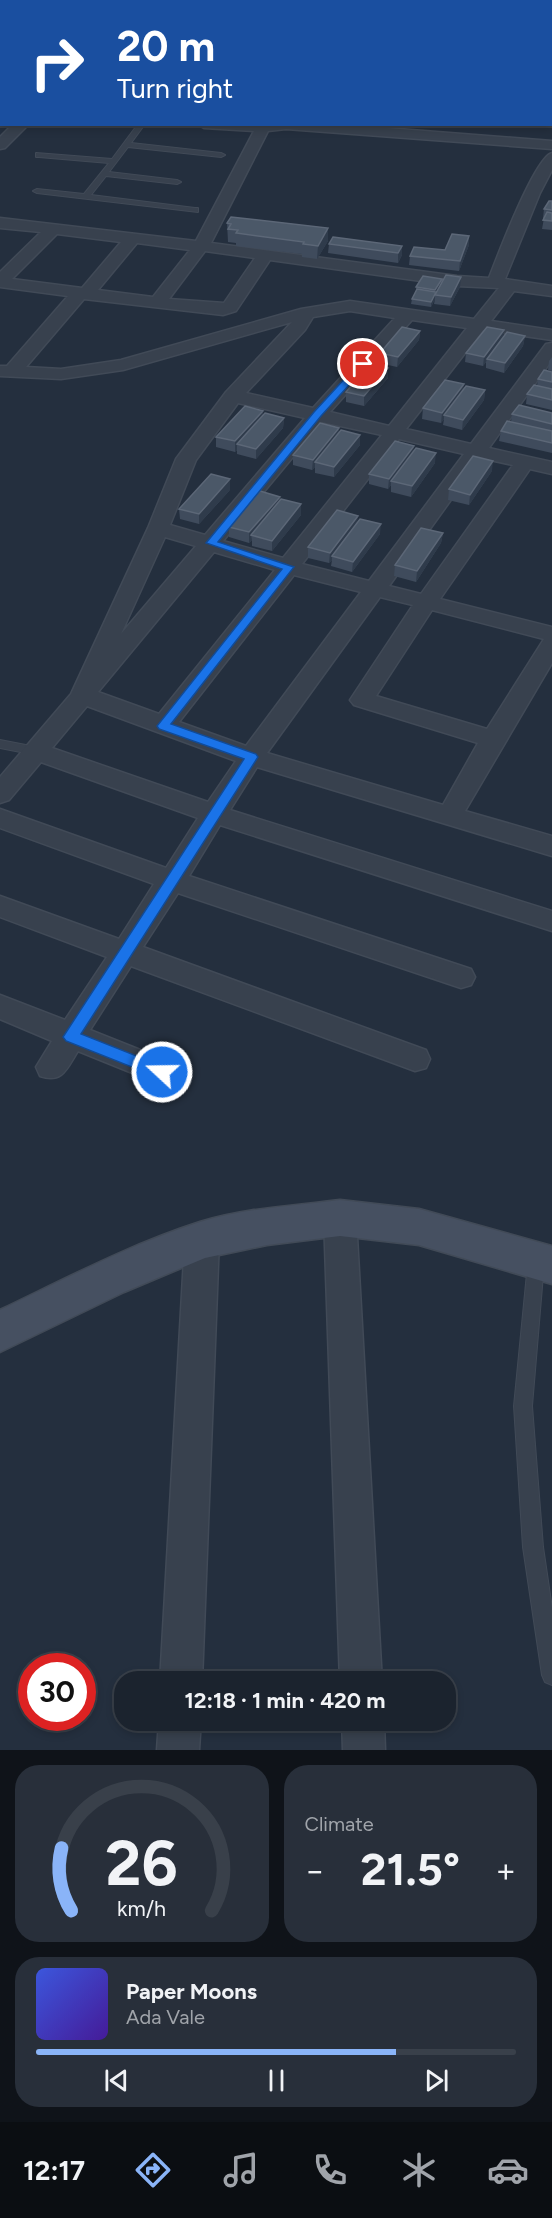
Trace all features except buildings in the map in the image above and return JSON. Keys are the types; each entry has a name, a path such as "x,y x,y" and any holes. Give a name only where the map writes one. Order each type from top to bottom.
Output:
{"street":[{"path":"0,145 20,126"},
{"path":"243,126 274,126"},
{"path":"299,126 552,145"},
{"path":"157,303 201,246 263,127"},
{"path":"163,726 481,323 503,284 532,193 552,157"},
{"path":"0,223 552,291"},
{"path":"0,282 52,230"},
{"path":"6,372 83,294 133,238"},
{"path":"0,282 223,310 230,307 265,255"},
{"path":"6,372 61,374 123,365 307,313 350,306 552,335"},
{"path":"81,695 158,528 186,459 232,396 299,326 307,313"},
{"path":"0,794 318,414 409,313"},
{"path":"51,1068 251,757 552,348"},
{"path":"232,396 552,468"},
{"path":"508,407 530,412"},
{"path":"493,739 362,700 427,602 526,461"},
{"path":"158,528 289,567 552,634"},
{"path":"450,815 493,739 552,644"},
{"path":"81,695 251,757 552,846"},
{"path":"36,751 214,813 552,921"},
{"path":"0,818 171,880 461,977"},
{"path":"0,906 415,1059"},
{"path":"0,1007 162,1072"},
{"path":"340,1218 361,1671"},
{"path":"0,1332 109,1278 202,1240 267,1227 340,1218 419,1227 544,1263"},
{"path":"182,1671 202,1240"},
{"path":"178,1750 179,1731"},
{"path":"363,1731 364,1750"}],"lane":[{"path":"87,196 140,126"},
{"path":"126,145 221,155"},
{"path":"39,155 114,161"},
{"path":"104,174 177,182"},
{"path":"36,191 195,210"},
{"path":"0,744 36,751"},
{"path":"544,1263 523,1406 533,1547 552,1675"}],"route":[{"path":"162,1072 71,1037 251,757 163,726 289,567 212,543 318,414 363,364"}]}
